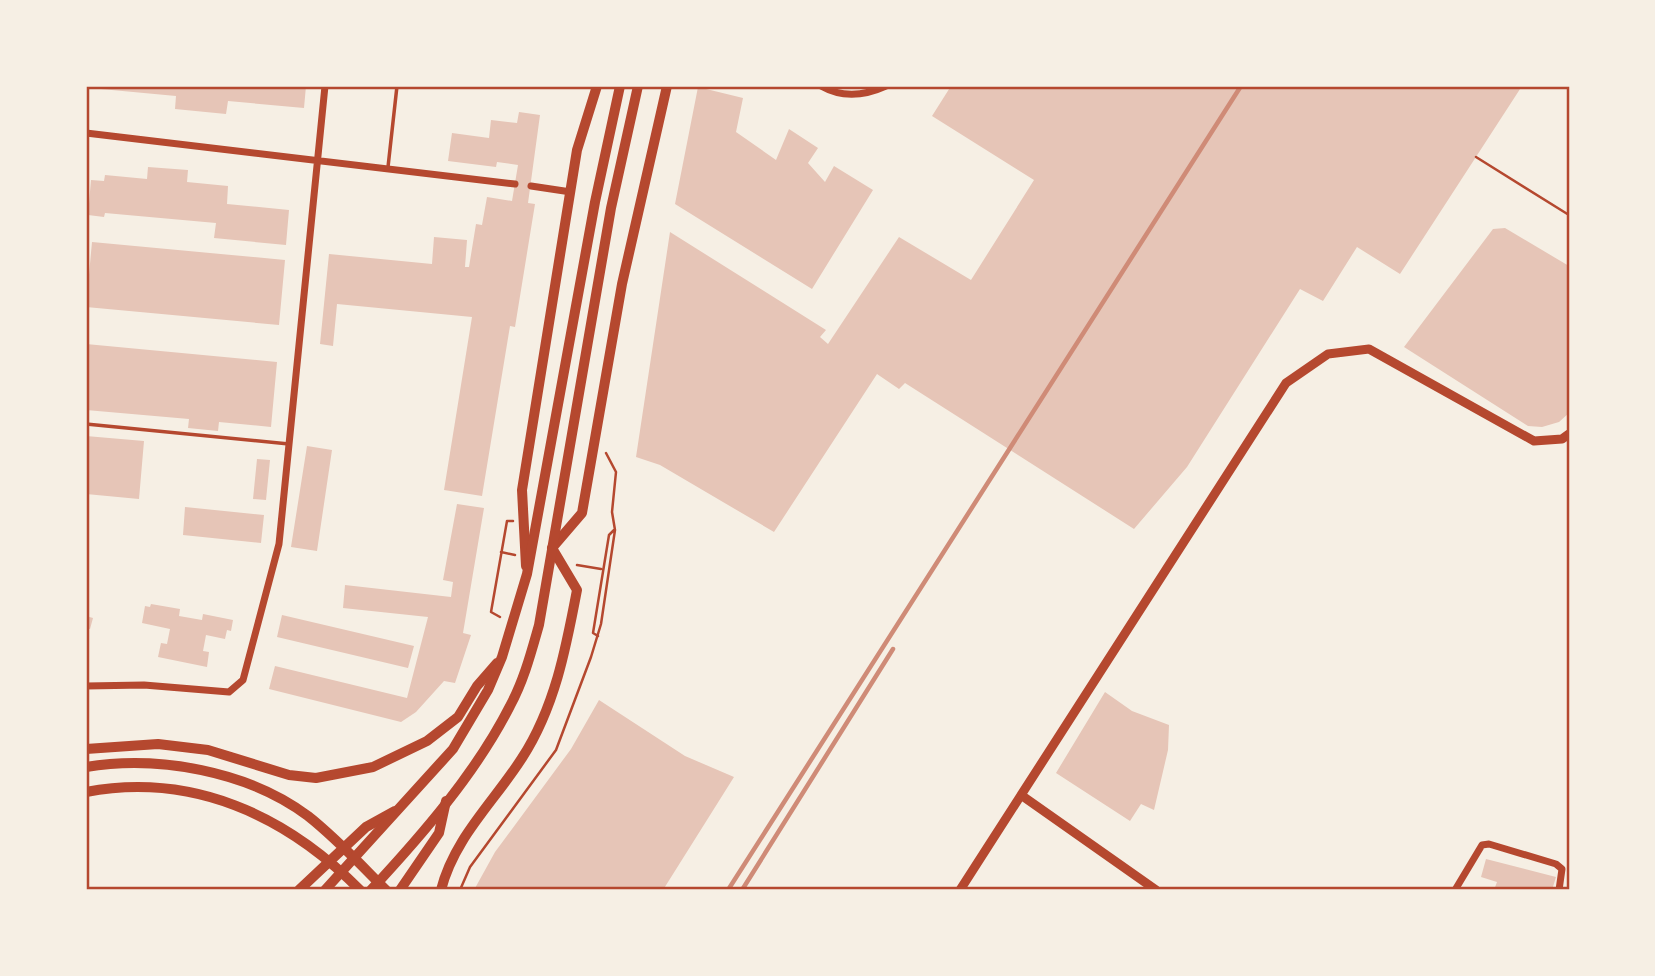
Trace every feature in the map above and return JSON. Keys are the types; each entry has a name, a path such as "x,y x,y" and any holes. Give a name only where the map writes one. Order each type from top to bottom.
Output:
{"main road":[{"path":"527,574 522,490 577,150 597,86"},
{"path":"299,890 401,808 453,749 470,724 502,657 527,574 595,202 620,86"},
{"path":"371,890 405,853 493,735 527,668 539,625 611,208 638,86"},
{"path":"552,548 582,513 622,284 667,86"},
{"path":"441,890 453,859 473,823 522,759 551,699 562,663 577,590 552,548"},
{"path":"86,749 158,744 208,750 289,775 316,778 373,767 428,741 458,718 477,686 502,657"},
{"path":"86,767 160,765 222,776 253,787 307,815 386,890"},
{"path":"86,792 130,787 210,795 245,808 293,834 337,867 360,890"},
{"path":"400,890 420,866 439,834 447,799"},
{"path":"325,890 369,832"}],"street":[{"path":"86,685 144,685 229,692 239,685 278,552 325,86"},
{"path":"821,86 833,93 851,95 872,92 886,86"},
{"path":"86,133 515,184"},
{"path":"531,186 571,192"},
{"path":"960,890 1286,383 1328,354 1369,349 1534,441 1562,439 1569,434"},
{"path":"1021,795 1156,890"},
{"path":"1455,890 1482,845 1489,844 1556,864 1562,869 1563,876 1559,890"}],"lane":[{"path":"388,170 397,86"},
{"path":"86,424 289,444"}],"path":[{"path":"1476,157 1569,215"},
{"path":"513,623 491,612 507,521 524,520"},
{"path":"598,636 593,633 602,569 609,535 615,530"}],"building":[{"path":"101,86 306,86 304,108 228,101 226,114 175,109 176,96 101,89"},
{"path":"951,86 1522,86 1400,274 1357,247 1323,301 1300,289 1187,467 1134,529 905,383 899,389 877,374 774,532 660,465 636,457 670,232 826,330 820,337 828,344 899,237 971,280 1034,180 932,116"},
{"path":"698,87 743,98 736,132 776,160 789,129 818,148 808,163 825,182 834,166 873,190 812,289 675,204"},
{"path":"519,112 540,115 528,203 535,204 515,327 510,326 482,496 444,490 472,317 337,304 333,346 320,344 329,254 432,264 434,237 467,240 465,267 469,267 476,224 482,225 487,197 512,201 518,165 497,162 496,167 448,161 452,133 489,138 491,120 517,123"},
{"path":"148,167 188,170 187,182 228,186 227,204 289,210 286,245 214,238 216,223 105,213 104,217 88,215 91,180 104,181 105,175 147,179"},
{"path":"1505,228 1569,266 1569,413 1559,422 1542,427 1528,426 1404,347 1493,229"},
{"path":"92,242 285,260 279,325 86,307"},
{"path":"86,344 277,362 271,427 219,422 218,431 188,428 189,419 86,410"},
{"path":"86,436 144,441 139,499 86,494"},
{"path":"307,446 332,450 317,551 291,547"},
{"path":"257,459 270,460 266,500 253,499"},
{"path":"457,504 484,508 463,633 471,635 455,683 444,681 416,712 401,722 269,689 275,666 407,698 428,617 343,608 345,585 451,597 453,582 443,580"},
{"path":"185,507 264,515 261,543 183,535"},
{"path":"151,604 180,609 179,616 202,620 203,614 233,620 231,631 227,630 225,639 206,635 203,651 209,652 207,667 158,657 161,643 167,644 170,629 142,623 145,606 150,607"},
{"path":"282,615 414,646 408,668 277,637"},
{"path":"86,616 93,618 90,629 86,628"},
{"path":"1105,692 1132,711 1169,725 1168,750 1154,810 1141,804 1130,821 1056,773"},
{"path":"599,700 685,756 734,777 663,890 474,890 495,852 571,749"},
{"path":"1486,859 1556,877 1552,890 1494,890 1497,882 1481,877"}],"railway":[{"path":"728,890 1241,86"},
{"path":"742,890 893,649"}]}
